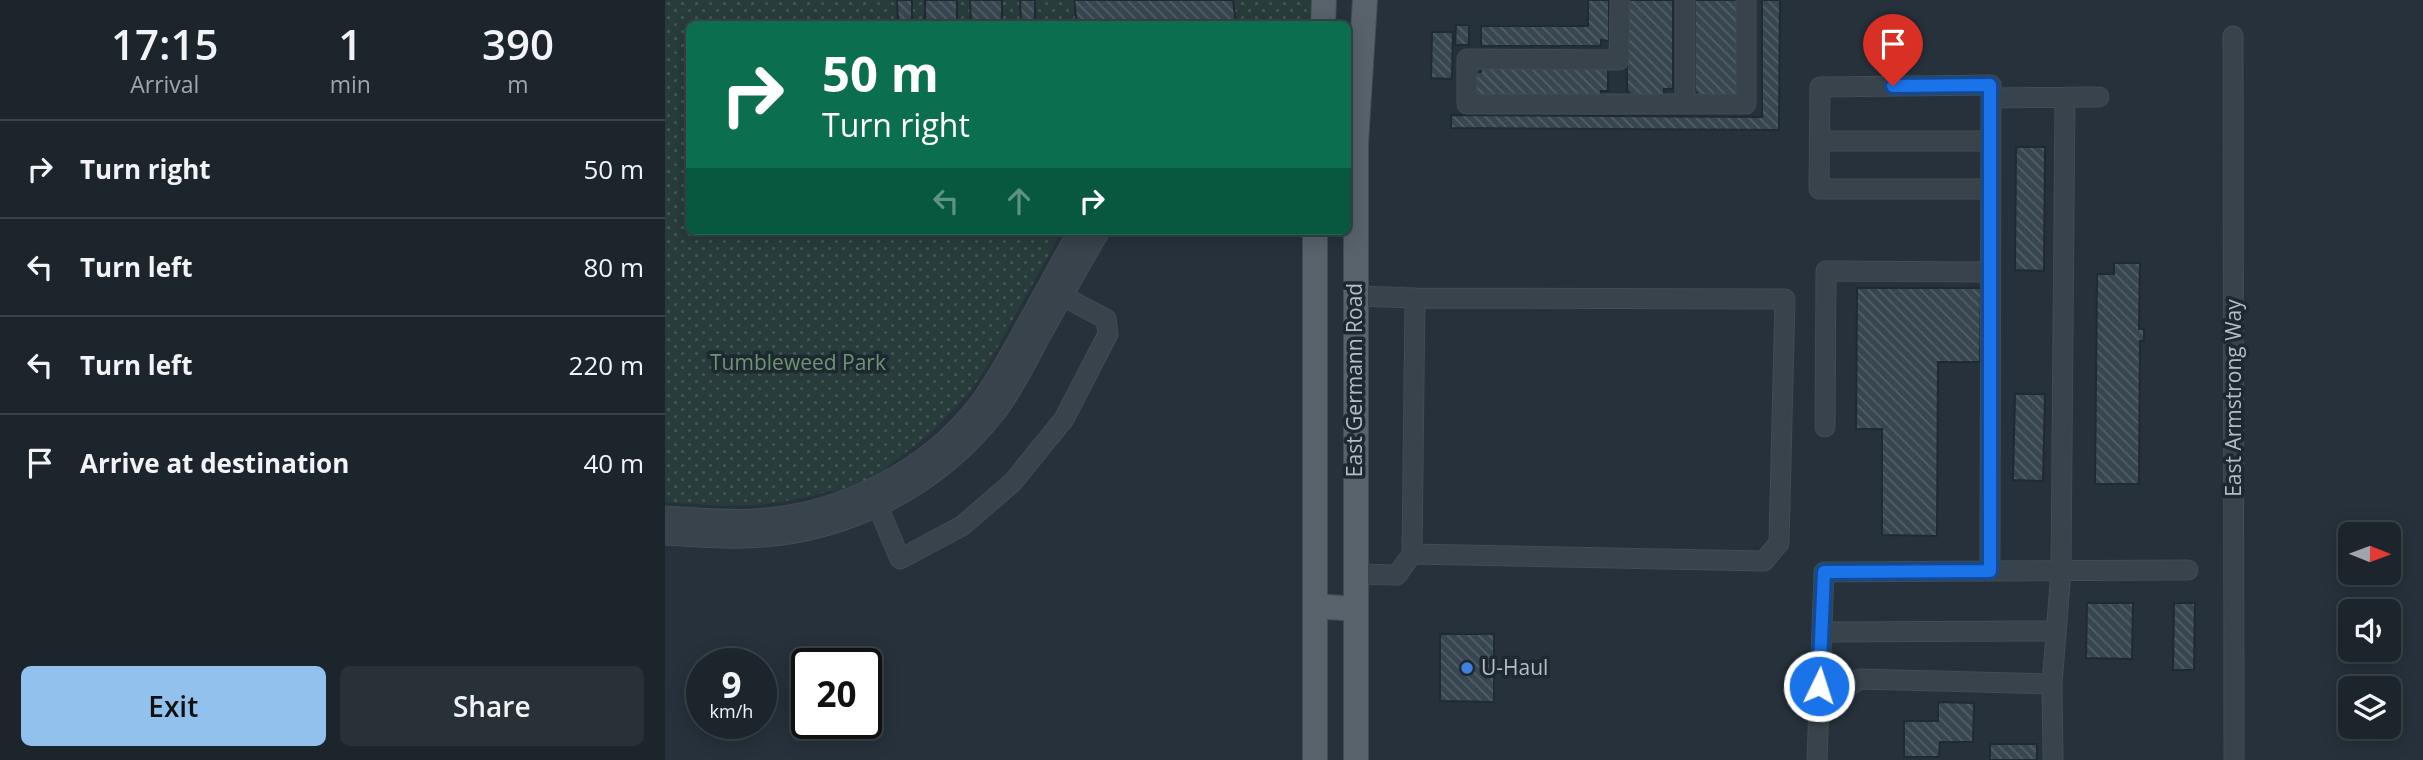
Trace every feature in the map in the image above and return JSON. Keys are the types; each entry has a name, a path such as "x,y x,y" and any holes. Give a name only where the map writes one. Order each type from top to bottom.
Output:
{"main road":[{"path":"1323,21 1324,0"},
{"name":"East Germann Road","path":"1356,760 1352,142 1365,0"},
{"name":"East Germann Road","path":"1315,235 1315,760"},
{"path":"1315,606 1356,609"}],"street":[{"path":"1620,0 1619,60 1467,60 1459,105 1746,104 1746,0"},
{"path":"1685,0 1685,104"},
{"name":"East Armstrong Way","path":"2233,36 2234,760"},
{"path":"1990,571 1991,189 1990,85 1820,87 1819,189 1991,189"},
{"path":"2053,760 2052,684 2061,571 2065,97"},
{"path":"1991,98 2099,97"},
{"path":"1819,141 1990,141"},
{"path":"1055,292 1076,235"},
{"path":"665,535 771,537 828,526 874,498 946,439 967,418 1097,235"},
{"path":"1825,427 1826,271 1990,272"},
{"path":"874,498 900,559 962,526 1013,482 1064,419 1108,334 1106,319 1055,292"},
{"path":"1355,296 1785,299 1779,543 1764,561 1412,554"},
{"path":"1356,574 1397,575 1412,554 1415,298"},
{"path":"665,516 758,519 874,498"},
{"path":"1817,760 1824,572 2188,570"},
{"path":"1822,632 2056,631"},
{"path":"1818,705 1860,679 2052,684"}],"green space":[{"name":"Tumbleweed Park","path":"665,0 1313,0 1310,21 686,21 686,235 1060,235 986,368 969,393 929,435 889,465 884,473 843,493 830,491 760,505 720,506 665,502"}],"building":[{"path":"897,0 912,0 912,21 898,21"},
{"path":"925,0 957,0 957,21 925,21"},
{"path":"970,0 1002,0 1002,21 971,21"},
{"path":"1020,0 1035,0 1035,21 1021,21"},
{"path":"1074,0 1233,0 1236,21 1077,21"},
{"path":"1588,0 1609,0 1609,41 1601,40 1601,46 1481,46 1481,26 1588,26"},
{"path":"1627,0 1673,0 1673,89 1664,89 1664,98 1634,98 1627,90"},
{"path":"1695,0 1742,0 1737,98 1702,98 1695,91"},
{"path":"1762,0 1780,0 1779,130 1451,128 1451,115 1762,117"},
{"path":"1456,25 1469,25 1469,45 1455,45"},
{"path":"1432,32 1453,32 1452,79 1431,78"},
{"path":"1481,66 1608,67 1608,91 1601,91 1601,98 1473,97 1473,72 1481,72"},
{"path":"2016,147 2045,147 2044,271 2015,270"},
{"path":"2114,263 2140,263 2139,329 2144,329 2144,341 2140,341 2139,484 2095,484 2097,274 2114,274"},
{"path":"1857,288 1981,288 1980,362 1938,362 1937,536 1882,535 1882,429 1856,429"},
{"path":"2015,394 2045,394 2043,481 2013,480"},
{"path":"2087,603 2133,603 2132,659 2086,658"},
{"path":"2174,603 2195,603 2194,670 2173,670"},
{"name":"U-Haul","path":"1440,634 1494,634 1494,702 1440,701"},
{"path":"1938,702 1974,703 1973,742 1940,742 1939,757 1904,757 1904,721 1938,721"},
{"path":"1990,744 2037,744 2037,760 1990,760"}],"place":[{"name":"U-Haul","path":"1467,668"}],"route":[{"path":"1819,686 1824,572 1990,571 1990,85 1893,86"}]}
